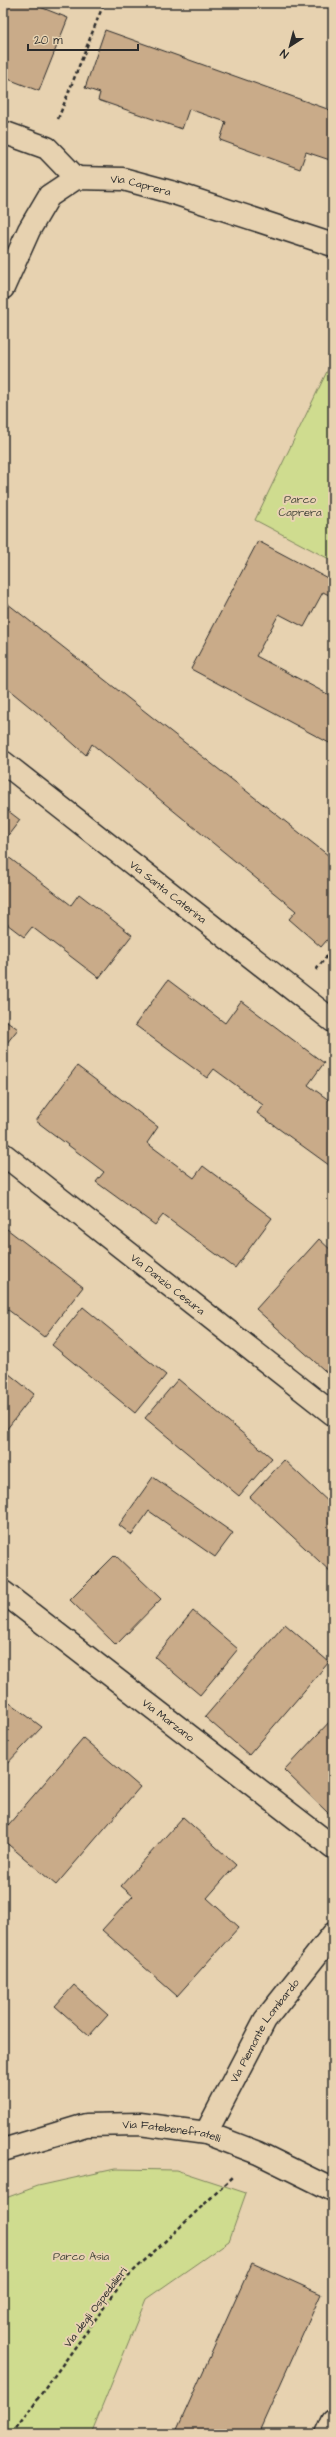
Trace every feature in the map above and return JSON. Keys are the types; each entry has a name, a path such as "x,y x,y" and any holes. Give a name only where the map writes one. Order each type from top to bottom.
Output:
{"street":[{"path":"3,132 47,148 76,178 49,196 29,230 3,288"},
{"name":"Via Caprera","path":"76,178 123,179 171,192 333,245"},
{"name":"Via Santa Caterina","path":"3,762 333,1021"},
{"name":"Via Danzio Cesura","path":"3,1154 333,1414"},
{"name":"Via Marzano","path":"3,1592 333,1847"},
{"name":"Via Piemonte Lombardo","path":"206,2133 265,2020 333,1934"},
{"name":"Via Fatebenefratelli","path":"3,2150 86,2125 140,2124 206,2133 258,2153 333,2190"},
{"path":"327,2434 333,2421"}],"path":[{"path":"47,148 104,3"},
{"name":"Via degli Ospedalieri","path":"12,2434 124,2280 258,2153"}],"green space":[{"name":"Parco Caprera","path":"333,359 333,561 255,520"},
{"name":"Parco Asia","path":"115,2169 176,2170 246,2193 229,2241 146,2299 91,2434 3,2434 3,2199 38,2186"}],"building":[{"path":"3,3 30,3 68,18 39,91 3,77"},
{"path":"105,30 333,111 333,161 306,152 300,169 220,140 226,122 189,109 182,129 98,100 100,93 85,88"},
{"path":"258,541 333,581 333,597 323,592 304,627 279,614 256,656 333,697 333,745 191,669"},
{"path":"3,600 333,859 333,933 321,947 289,919 296,911 92,744 86,755 56,728 3,685"},
{"path":"3,807 20,820 3,842"},
{"path":"3,853 71,905 79,894 132,935 99,978 32,927 24,937 3,921"},
{"path":"168,980 225,1023 241,1001 324,1063 308,1085 333,1103 333,1168 257,1113 263,1105 214,1069 207,1078 135,1025"},
{"path":"3,1018 18,1029 3,1048"},
{"path":"77,1066 158,1127 147,1143 194,1178 203,1166 272,1218 235,1268 163,1215 155,1225 96,1182 104,1172 36,1121"},
{"path":"3,1226 83,1287 44,1337 3,1306"},
{"path":"319,1239 333,1252 333,1378 256,1309"},
{"path":"83,1307 166,1375 135,1413 52,1345"},
{"path":"3,1369 34,1394 3,1434"},
{"path":"178,1379 272,1458 239,1496 145,1418"},
{"path":"284,1460 333,1506 333,1574 250,1497"},
{"path":"153,1477 233,1533 215,1557 149,1511 132,1535 119,1525"},
{"path":"115,1555 161,1599 116,1645 70,1600"},
{"path":"193,1611 238,1649 200,1695 155,1657"},
{"path":"285,1624 329,1662 249,1755 205,1717"},
{"path":"3,1698 42,1727 3,1768"},
{"path":"333,1718 333,1810 329,1814 284,1770"},
{"path":"83,1738 140,1787 56,1885 3,1840 3,1831"},
{"path":"183,1817 236,1865 207,1898 239,1927 177,1996 102,1930 133,1896 121,1886"},
{"path":"74,1985 108,2015 89,2036 55,2006"},
{"path":"252,2263 321,2294 258,2434 175,2434"}]}
